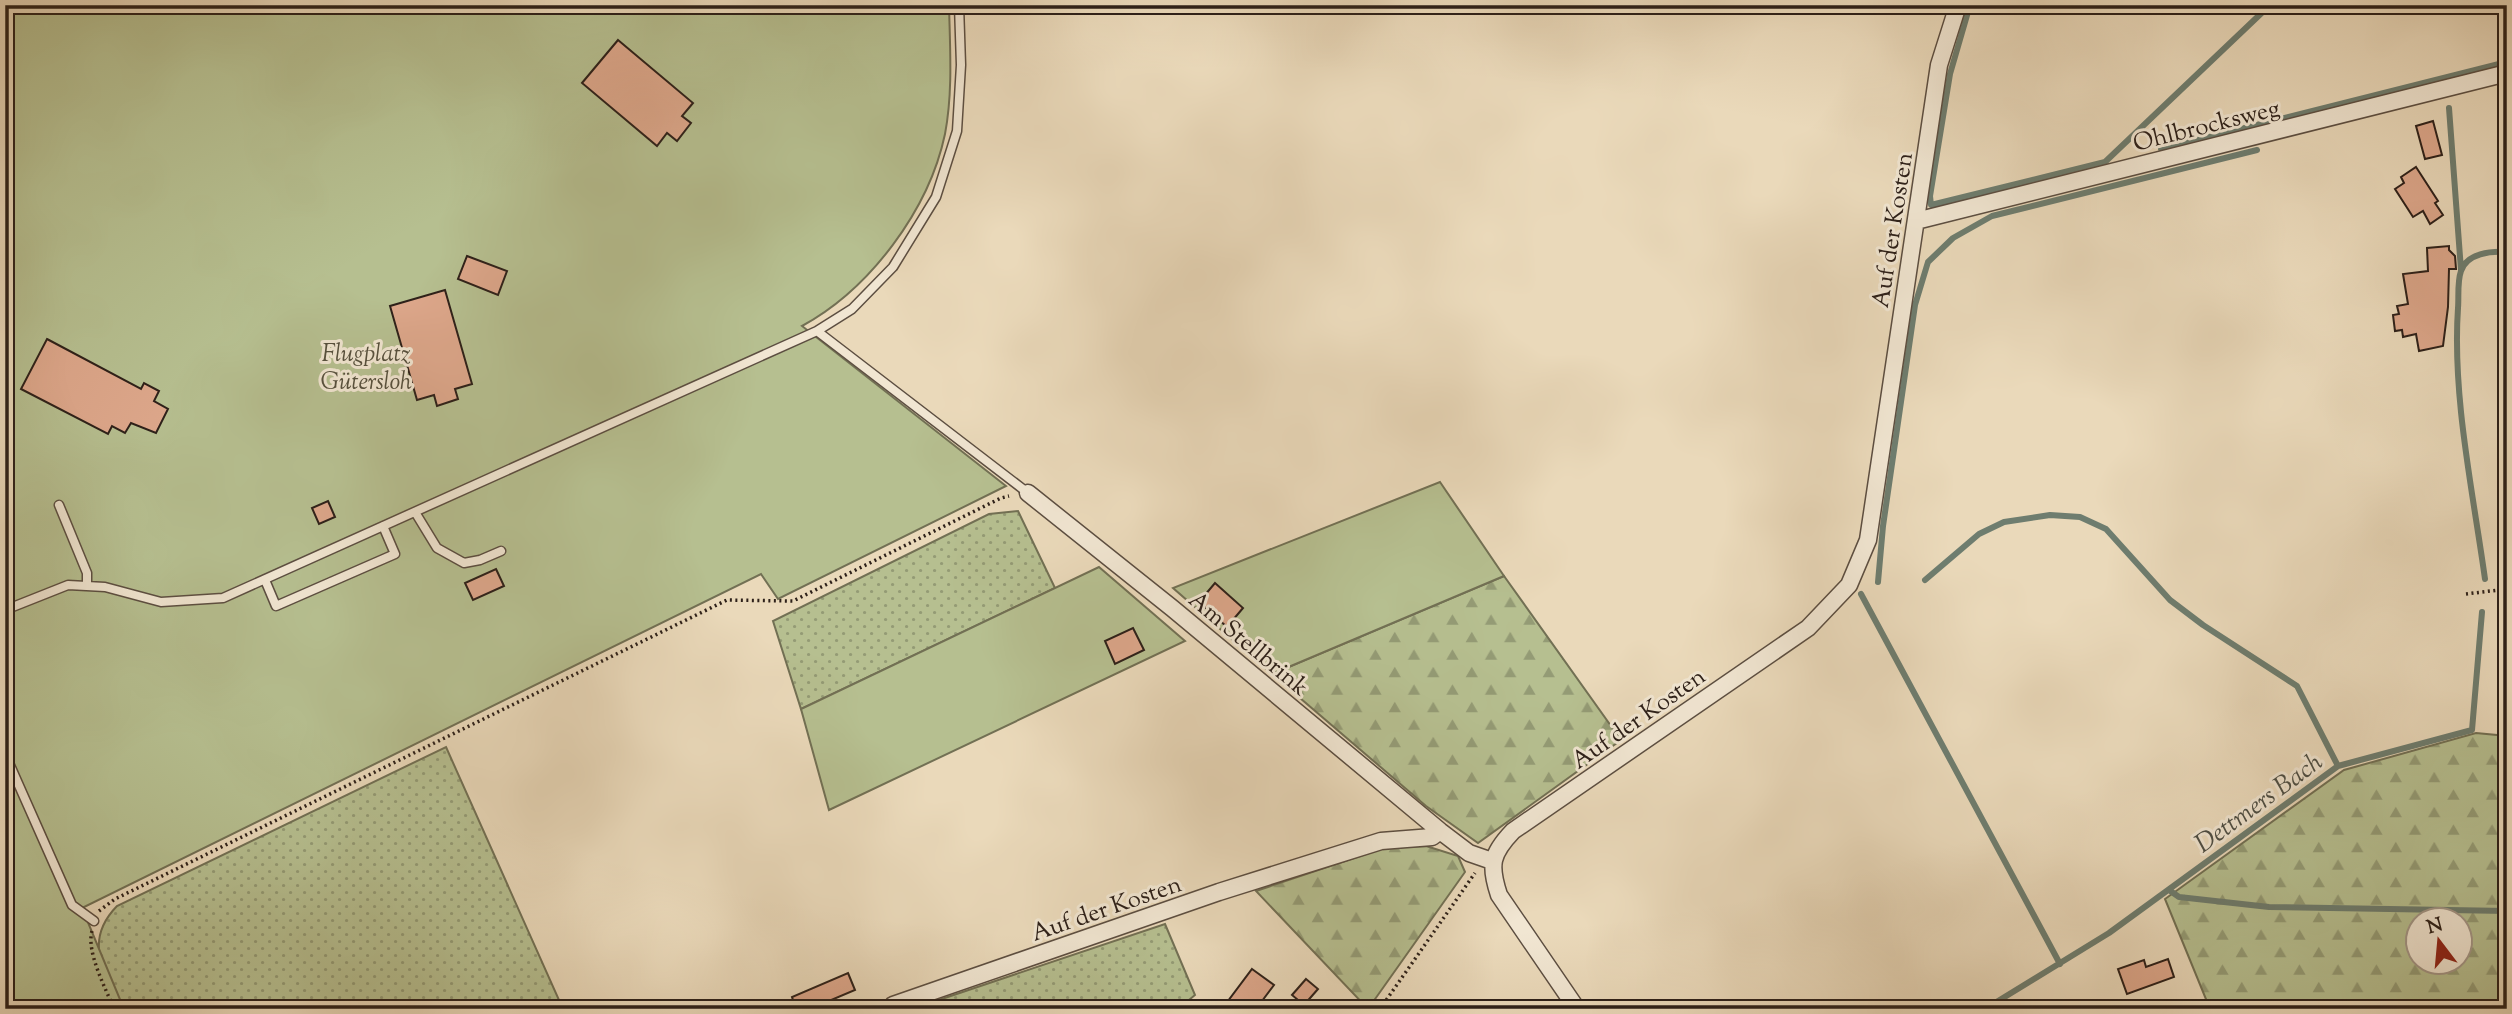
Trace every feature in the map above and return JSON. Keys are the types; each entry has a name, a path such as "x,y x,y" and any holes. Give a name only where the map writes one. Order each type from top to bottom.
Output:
{"street":[{"name":"Auf der Kosten","path":"1492,861 1500,845 1513,831 1808,628 1849,585 1868,540 1939,65 1958,5"},
{"name":"Ohlbrocksweg","path":"1916,221 2507,73"},
{"name":"Am Stellbrink","path":"1028,493 1440,831"},
{"name":"Auf der Kosten","path":"888,1007 1219,892 1381,841 1432,837 1440,831"},
{"path":"1440,831 1469,853 1492,861 1493,877 1499,895 1577,1009"}],"lane":[{"path":"5,610 68,585 105,587 161,602 223,598 817,331 852,309 893,267 936,197 957,131 961,65 959,5"},
{"path":"817,331 1028,493"},
{"path":"59,505 87,573 87,586"},
{"path":"415,512 437,548 464,563 480,561 501,551"},
{"path":"265,580 276,607 395,554 383,526"},
{"path":"5,754 72,905 94,920"}],"path":[{"path":"114,1009 98,971 90,939 99,911 115,899 727,600 793,601 1001,498 1028,493"},
{"path":"2466,594 2507,589"},
{"path":"1381,1009 1474,873 1492,861"}],"green space":[{"name":"Flugplatz Gütersloh","path":"5,5 949,5 948,118 937,163 925,191 893,245 873,269 851,291 802,326 1006,486 778,599 761,574 82,908 124,1009 5,1009"},
{"path":"1440,482 1504,576 1272,674 1173,588"},
{"path":"1018,511 1055,588 801,709 773,621 989,514"},
{"path":"1099,567 1185,641 829,810 801,709"},
{"path":"1504,576 1621,740 1478,843 1426,806 1272,674"},
{"path":"2476,733 2507,736 2507,1009 2210,1009 2165,899 2344,770"},
{"path":"446,747 563,1009 121,1009 103,968 99,944 101,931 117,906"},
{"path":"1426,846 1458,856 1465,872 1368,1009 1256,891 1384,848"},
{"path":"1165,924 1195,995 1178,1009 912,1009"}],"building":[{"path":"618,40 693,103 682,116 691,123 677,141 667,133 657,146 582,83"},
{"path":"2433,121 2442,155 2425,159 2416,126"},
{"path":"2416,167 2438,201 2435,203 2443,215 2430,224 2423,211 2413,217 2395,189 2404,183 2401,177"},
{"path":"2449,246 2455,256 2456,269 2449,269 2443,346 2419,351 2416,334 2403,337 2402,330 2395,331 2393,315 2399,314 2397,306 2408,304 2403,274 2428,271 2427,248"},
{"path":"467,256 507,271 498,295 458,279"},
{"path":"445,290 472,384 455,389 458,399 437,406 434,395 417,400 390,306"},
{"path":"47,339 141,389 144,383 159,391 154,401 168,409 156,433 131,423 125,433 112,426 108,434 21,389"},
{"path":"328,501 335,517 319,524 312,508"},
{"path":"496,569 504,586 473,600 465,583"},
{"path":"1215,583 1243,608 1227,627 1199,602"},
{"path":"1133,628 1144,650 1115,664 1105,641"},
{"path":"2168,959 2174,977 2127,994 2118,969 2144,960 2146,967"},
{"path":"1252,969 1274,985 1256,1009 1222,1009"},
{"path":"848,973 855,990 810,1009 796,1009 792,997"},
{"path":"1306,979 1318,989 1304,1005 1292,995"}],"waterway":[{"path":"1970,5 1950,74 1930,196 1931,205 2105,162 2270,5"},
{"path":"2161,149 2507,62"},
{"path":"2449,108 2461,270"},
{"path":"1878,582 1883,526 1915,305 1928,262 1953,238 1992,216 2257,150"},
{"name":"Dettmers Bach","path":"2485,579 2461,409 2457,341 2459,285 2461,271 2468,260 2487,253 2507,252"},
{"path":"1925,580 1979,534 2004,522 2050,515 2080,517 2106,529 2170,600 2203,625 2297,686 2338,766"},
{"path":"1861,594 2060,964"},
{"name":"Dettmers Bach","path":"1985,1009 2109,933 2338,766 2472,730 2482,612"},
{"path":"2169,890 2179,897 2269,907 2507,911"}]}
